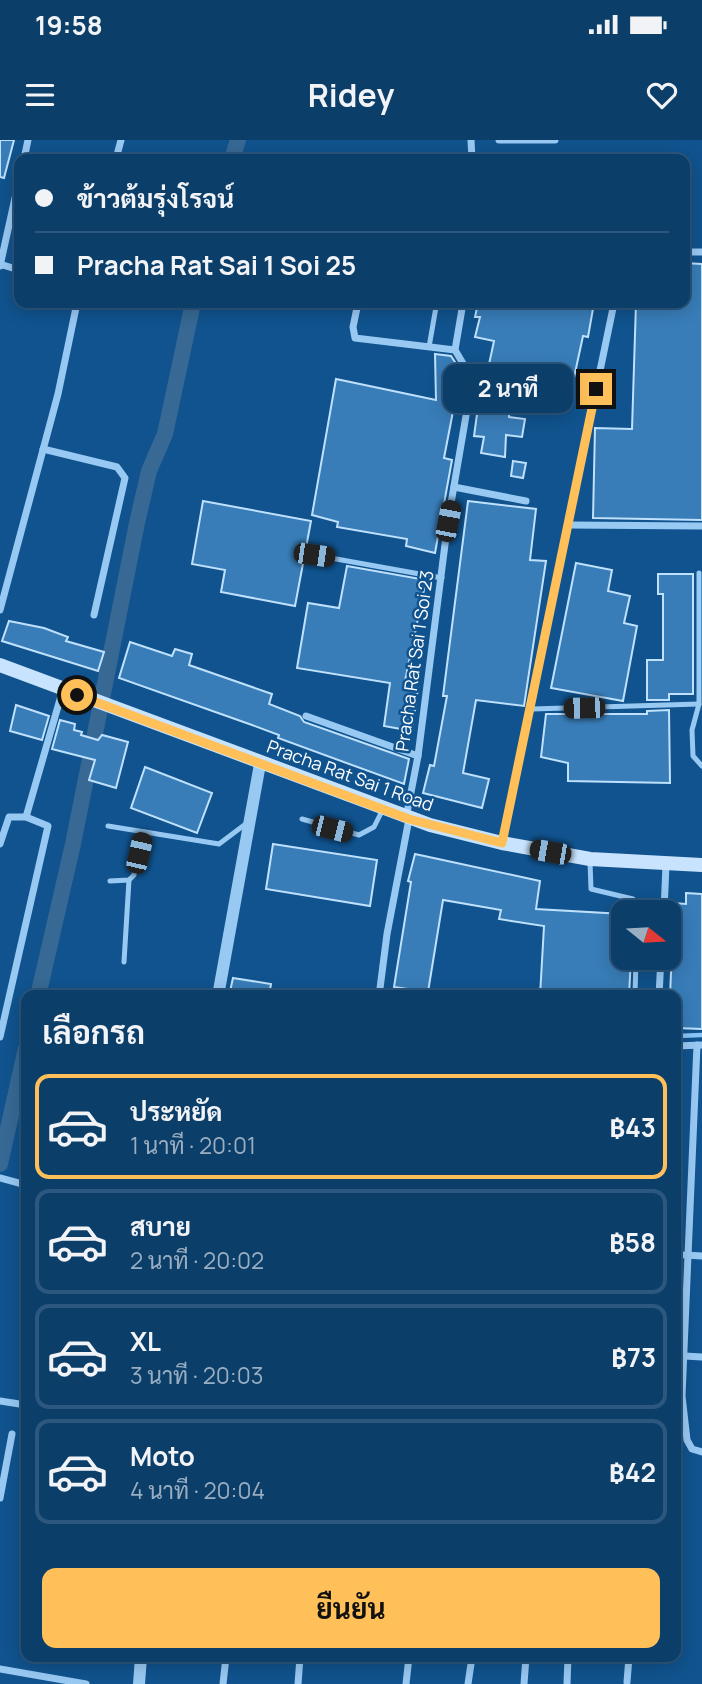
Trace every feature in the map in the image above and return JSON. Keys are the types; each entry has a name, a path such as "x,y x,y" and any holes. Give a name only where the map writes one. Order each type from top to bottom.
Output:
{"main road":[{"name":"Pracha Rat Sai 1 Road","path":"0,665 408,818 502,843 590,859 702,865"}],"street":[{"path":"499,140 555,140"},
{"path":"0,265 14,202"},
{"path":"0,610 43,449 76,308"},
{"path":"357,308 353,327 355,338 455,350 462,308"},
{"path":"502,843 613,308"},
{"name":"Pracha Rat Sai 1 Soi 23","path":"380,990 418,756 454,487 468,404 468,372 455,350"},
{"path":"43,449 117,467 125,478 94,615"},
{"path":"454,487 526,501"},
{"path":"569,525 702,526"},
{"path":"26,817 63,689"},
{"path":"306,716 418,756"},
{"path":"219,990 260,764"},
{"path":"0,844 5,822 9,817 26,817 45,823 48,830 0,1037"},
{"path":"664,900 666,864"},
{"path":"659,990 660,970"},
{"path":"681,1046 699,1045 693,1175 685,1255 684,1356 681,1376"},
{"path":"1,1181 21,1184"},
{"path":"685,1255 702,1256"},
{"path":"684,1356 702,1357"},
{"path":"0,1401 21,1404"},
{"path":"681,1411 687,1440 692,1449 702,1452"},
{"path":"0,1498 12,1434"},
{"path":"139,1684 141,1662"},
{"path":"223,1684 225,1662"},
{"path":"298,1684 300,1662"},
{"path":"406,1684 408,1662"},
{"path":"468,1684 470,1662"},
{"path":"524,1684 526,1662"},
{"path":"567,1684 568,1662"},
{"path":"627,1682 629,1662"},
{"path":"0,1669 86,1684"}],"lane":[{"path":"429,347 436,308"},
{"path":"314,555 442,578"},
{"path":"699,573 699,704 692,730 692,743 693,756 702,766"},
{"path":"531,709 699,704"},
{"path":"302,819 359,835 374,827 383,809"},
{"path":"108,826 219,844 250,820"},
{"path":"124,961 129,880 134,874 144,832"},
{"path":"590,859 591,889 634,900"},
{"path":"110,881 129,880"},
{"path":"635,990 636,970"}],"building":[{"path":"0,140 14,140 4,178 0,177"},
{"path":"690,263 702,264 702,520 593,518 595,428 632,429 636,308 690,308"},
{"path":"477,308 593,308 588,337 583,336 572,387 488,369 494,341 475,337 480,317 475,317"},
{"path":"435,354 451,356 462,373 460,401 455,401 444,458 452,460 435,553 406,546 407,539 337,527 338,522 312,515 336,379 436,400"},
{"path":"496,405 510,407 509,417 525,419 522,437 506,435 505,457 481,453 484,437 474,436 478,407 496,410"},
{"path":"513,461 526,463 523,478 511,476"},
{"path":"203,501 311,521 295,606 221,592 225,570 192,564"},
{"path":"468,501 536,509 530,560 546,561 524,706 476,700 463,773 489,779 482,808 423,793 430,765 434,766 447,696 443,696"},
{"path":"576,563 612,570 608,591 630,596 624,623 637,626 623,701 551,688"},
{"path":"347,566 426,580 404,686 418,688 412,731 384,726 390,683 297,668 308,603 339,608"},
{"path":"658,574 693,574 693,694 669,694 669,700 647,700 647,660 663,660 663,594 658,594"},
{"path":"9,621 44,628 68,637 66,641 104,652 98,671 2,641"},
{"path":"130,642 172,656 175,649 192,654 189,665 272,694 269,704 300,716 304,722 409,759 404,784 278,738 279,735 119,678"},
{"path":"16,705 49,716 42,740 10,731"},
{"path":"669,710 670,783 568,781 568,763 541,757 546,714 647,714 647,711"},
{"path":"60,720 75,724 74,730 82,732 81,735 98,740 102,735 128,742 116,788 89,780 95,760 52,749"},
{"path":"145,767 212,793 197,833 131,808"},
{"path":"273,844 377,860 370,906 266,889"},
{"path":"415,854 540,881 536,909 611,913 611,970 630,970 629,990 540,990 544,926 499,919 501,910 443,900 428,990 394,987 411,882 408,881"},
{"path":"686,893 702,894 702,1029 681,1028 681,990 670,990 671,970 681,970 681,904 686,904"},
{"path":"233,978 271,984 270,990 230,990"}],"waterway":[{"path":"234,154 238,140"},
{"path":"39,990 73,844 137,523 149,471 165,434 192,308"},
{"path":"681,1036 702,1035"},
{"path":"0,1164 21,1070"}],"route":[{"path":"77,695 409,819 502,843 596,389"}]}
